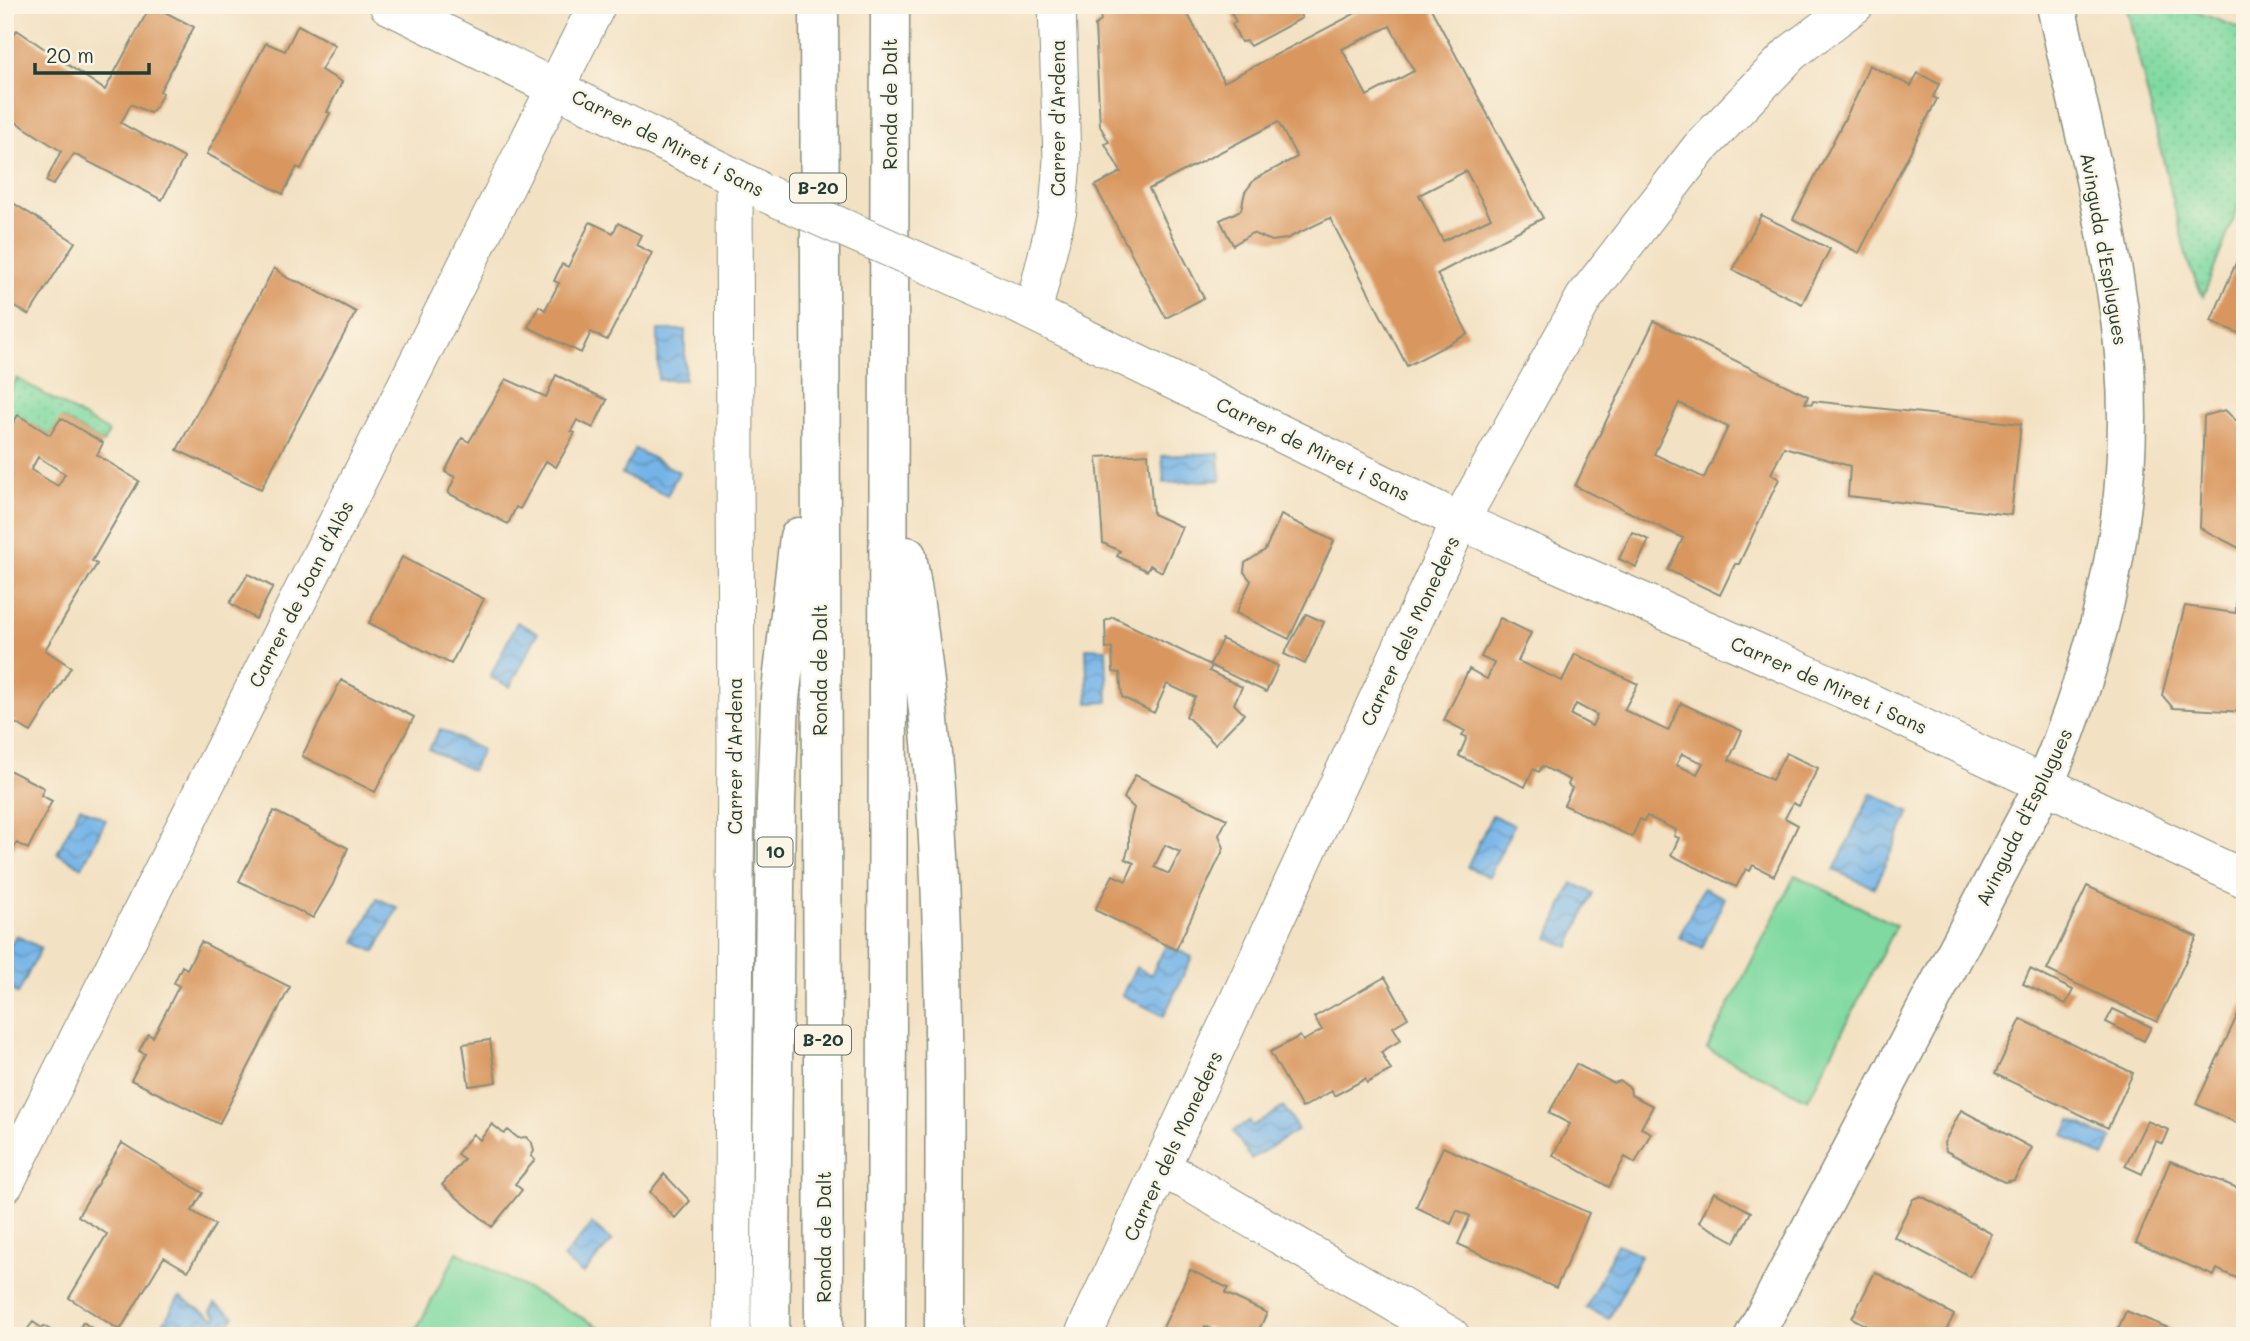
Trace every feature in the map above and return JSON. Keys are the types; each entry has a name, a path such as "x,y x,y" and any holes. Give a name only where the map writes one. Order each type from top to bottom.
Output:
{"main road":[{"name":"Ronda de Dalt","path":"819,5 818,371 824,1336"},
{"name":"Ronda de Dalt","path":"886,1336 890,5"},
{"name":"Avinguda d'Esplugues","path":"1754,1336 2045,783 2072,720 2095,646 2120,528 2126,460 2125,366 2115,288 2056,5"},
{"name":"10","path":"770,1336 776,800 780,699 818,371"},
{"path":"890,455 912,583 930,714 944,958 944,1336"}],"street":[{"name":"Carrer de Miret i Sans","path":"388,5 767,194 1023,308 1460,521 2045,783 2245,879"},
{"name":"Carrer de Joan d'Alòs","path":"5,1184 597,5"},
{"name":"Carrer d'Ardena","path":"1023,308 1058,210 1062,160 1057,5"},
{"name":"Carrer dels Moneders","path":"1083,1336 1460,521 1584,298 1699,149 1791,53 1855,5"},
{"name":"Carrer d'Ardena","path":"732,1336 736,763 734,177"},
{"path":"1162,1170 1196,1187 1451,1336"}],"green space":[{"path":"2126,5 2178,5 2245,30 2245,190 2203,297 2188,263"},
{"path":"17,378 109,432 103,443 62,418 50,435 18,416 5,436 5,400"},
{"path":"1795,875 1896,925 1808,1100 1707,1049"},
{"path":"457,1252 617,1336 413,1336"}],"water":[{"path":"658,330 685,330 685,380 658,380"},
{"path":"635,449 679,472 667,496 622,474"},
{"path":"1219,453 1221,480 1164,483 1162,456"},
{"path":"517,622 538,633 510,687 490,677"},
{"path":"1086,648 1106,649 1108,702 1088,703"},
{"path":"440,729 482,750 472,771 429,749"},
{"path":"1871,793 1910,812 1874,888 1834,870"},
{"path":"80,807 106,820 82,867 57,853"},
{"path":"1492,815 1514,825 1489,877 1467,867"},
{"path":"1572,883 1593,893 1569,947 1548,938"},
{"path":"1703,888 1725,898 1702,948 1679,937"},
{"path":"377,898 398,908 375,952 355,942"},
{"path":"16,935 41,948 18,994 5,987 5,956"},
{"path":"1166,945 1192,957 1164,1016 1122,995 1136,967 1151,975"},
{"path":"1284,1107 1298,1130 1251,1159 1233,1131 1249,1121 1253,1126"},
{"path":"2071,1120 2112,1139 2104,1157 2064,1135"},
{"path":"592,1224 612,1241 583,1274 563,1258"},
{"path":"1617,1244 1641,1255 1609,1319 1586,1308"},
{"path":"179,1297 216,1319 217,1316 211,1311 215,1304 234,1316 223,1336 180,1336 162,1325"}],"building":[{"path":"151,5 194,27 160,91 163,93 155,108 150,113 131,104 121,123 184,158 162,200 74,154 53,185 46,181 61,151 5,115 5,44 17,30 105,90"},
{"path":"1099,5 1183,5 1224,82 1371,5 1429,5 1543,218 1437,274 1468,334 1407,366 1330,218 1286,239 1272,241 1252,233 1233,245 1220,220 1241,210 1245,192 1255,179 1297,157 1278,122 1149,189 1204,298 1166,318 1095,186 1121,172 1105,144 1109,142 1100,126 1095,25 1101,21","holes":["1390,26 1414,71 1367,96 1342,49","1466,171 1491,218 1443,241 1419,195"]},
{"path":"1227,5 1295,5 1302,18 1250,46 1246,41 1241,42 1232,24 1236,22"},
{"path":"298,25 335,45 321,70 342,82 327,112 330,113 301,169 297,167 283,194 207,154 266,43 285,51"},
{"path":"1869,65 1911,86 1918,73 1939,84 1933,97 1937,99 1859,253 1793,219 1856,97"},
{"path":"5,198 75,242 29,315 5,301"},
{"path":"1761,215 1830,249 1802,304 1733,270"},
{"path":"590,222 613,233 618,223 641,235 636,245 652,253 607,340 591,332 581,353 528,327 539,306 545,310 559,283 554,281 562,264 568,267"},
{"path":"2245,242 2245,336 2211,321"},
{"path":"274,268 289,279 302,283 356,312 261,489 177,450"},
{"path":"1654,321 1808,396 1805,403 1812,404 1813,401 2021,424 2011,515 1848,496 1850,466 1784,447 1771,474 1779,479 1739,564 1735,564 1720,595 1668,570 1683,538 1575,486","holes":["1679,403 1728,427 1704,478 1654,454"]},
{"path":"556,375 607,400 593,428 577,420 571,431 575,433 556,467 546,461 520,509 516,507 508,524 448,493 455,477 445,472 462,438 469,442 506,379 546,397"},
{"path":"2225,410 2245,429 2245,551 2200,528 2204,416"},
{"path":"18,415 50,435 61,418 103,443 97,455 139,481 92,561 97,564 45,650 71,667 31,732 5,717 5,436","holes":["38,457 65,474 58,486 31,470"]},
{"path":"1148,454 1153,514 1182,527 1162,572 1150,565 1147,571 1117,556 1120,551 1103,543 1097,457"},
{"path":"1281,515 1334,541 1289,639 1236,613 1251,581 1244,572 1245,563 1265,550"},
{"path":"1632,532 1649,540 1636,567 1619,559"},
{"path":"402,557 484,599 451,664 369,623"},
{"path":"248,574 273,587 256,619 230,603"},
{"path":"2245,579 2245,712 2173,708 2162,695 2185,606 2236,613 2236,602"},
{"path":"1306,614 1324,622 1305,664 1284,654"},
{"path":"1113,617 1210,665 1222,639 1278,666 1266,692 1212,666 1209,671 1242,687 1234,704 1244,714 1215,744 1186,716 1195,697 1167,684 1154,713 1122,697 1120,673 1113,672 1112,648 1106,649 1105,621"},
{"path":"1500,618 1531,633 1518,661 1562,681 1575,654 1638,684 1624,710 1668,731 1681,703 1742,731 1729,760 1772,780 1786,753 1818,768 1799,806 1793,803 1785,818 1798,825 1774,876 1753,865 1750,871 1746,869 1736,887 1671,855 1679,838 1674,836 1676,830 1647,816 1644,821 1640,819 1632,837 1564,805 1572,788 1568,785 1570,780 1542,766 1539,772 1533,769 1525,787 1459,756 1467,737 1462,735 1465,731 1444,720 1469,669 1487,679 1494,663 1481,657","holes":["1576,704 1597,715 1592,726 1571,715","1682,754 1703,763 1697,774 1676,765"]},
{"path":"341,680 414,717 375,792 302,756"},
{"path":"5,768 44,788 41,795 52,801 28,849 17,843 13,850 5,846"},
{"path":"1135,775 1227,819 1219,835 1224,848 1176,950 1095,910 1113,875 1126,881 1134,863 1125,859 1134,808 1124,798","holes":["1165,845 1180,852 1169,874 1154,867"]},
{"path":"274,811 348,848 333,884 313,918 239,881"},
{"path":"2087,886 2197,937 2157,1022 2047,970"},
{"path":"201,942 290,987 219,1124 131,1080 145,1054 139,1051 148,1034 153,1037 179,986 174,983 182,966 187,969"},
{"path":"2030,969 2073,990 2066,1004 2023,984"},
{"path":"1385,977 1408,1018 1393,1027 1401,1040 1381,1052 1391,1070 1367,1083 1365,1079 1334,1096 1332,1091 1302,1108 1270,1052 1300,1036 1303,1041 1322,1030 1314,1017"},
{"path":"2245,999 2245,1127 2196,1104"},
{"path":"2113,1009 2151,1027 2144,1041 2106,1022"},
{"path":"2021,1019 2133,1073 2108,1128 1995,1074"},
{"path":"490,1040 496,1082 469,1086 463,1044"},
{"path":"1576,1064 1613,1083 1620,1081 1630,1088 1631,1095 1653,1106 1641,1128 1651,1133 1635,1163 1625,1157 1609,1187 1553,1155 1570,1124 1549,1113"},
{"path":"1961,1110 2032,1148 2014,1180 2004,1182 1946,1151 1944,1143"},
{"path":"2147,1121 2169,1130 2163,1144 2156,1141 2142,1174 2125,1166"},
{"path":"492,1124 504,1134 508,1130 518,1138 526,1137 532,1143 534,1151 531,1156 535,1160 515,1184 522,1190 492,1227 442,1185 464,1159 457,1154 473,1134 480,1140"},
{"path":"122,1143 203,1193 192,1211 215,1225 188,1271 164,1257 120,1330 69,1298 107,1234 78,1216"},
{"path":"1443,1147 1589,1213 1556,1288 1458,1244 1470,1216 1457,1210 1451,1224 1416,1207"},
{"path":"2170,1161 2245,1191 2245,1282 2217,1269 2214,1276 2136,1243"},
{"path":"664,1174 690,1201 675,1218 650,1192"},
{"path":"1714,1192 1751,1212 1735,1242 1699,1222"},
{"path":"1921,1196 1992,1234 1970,1277 1894,1237 1913,1199"},
{"path":"1190,1270 1228,1288 1225,1293 1267,1313 1256,1336 1225,1336 1205,1326 1200,1336 1159,1336"},
{"path":"1875,1272 1954,1315 1943,1336 1886,1336 1852,1318"},
{"path":"2126,1311 2171,1329 2186,1336 2115,1336"},
{"path":"33,1322 42,1328 44,1326 60,1336 22,1336"},
{"path":"83,1322 104,1336 75,1336"}]}
